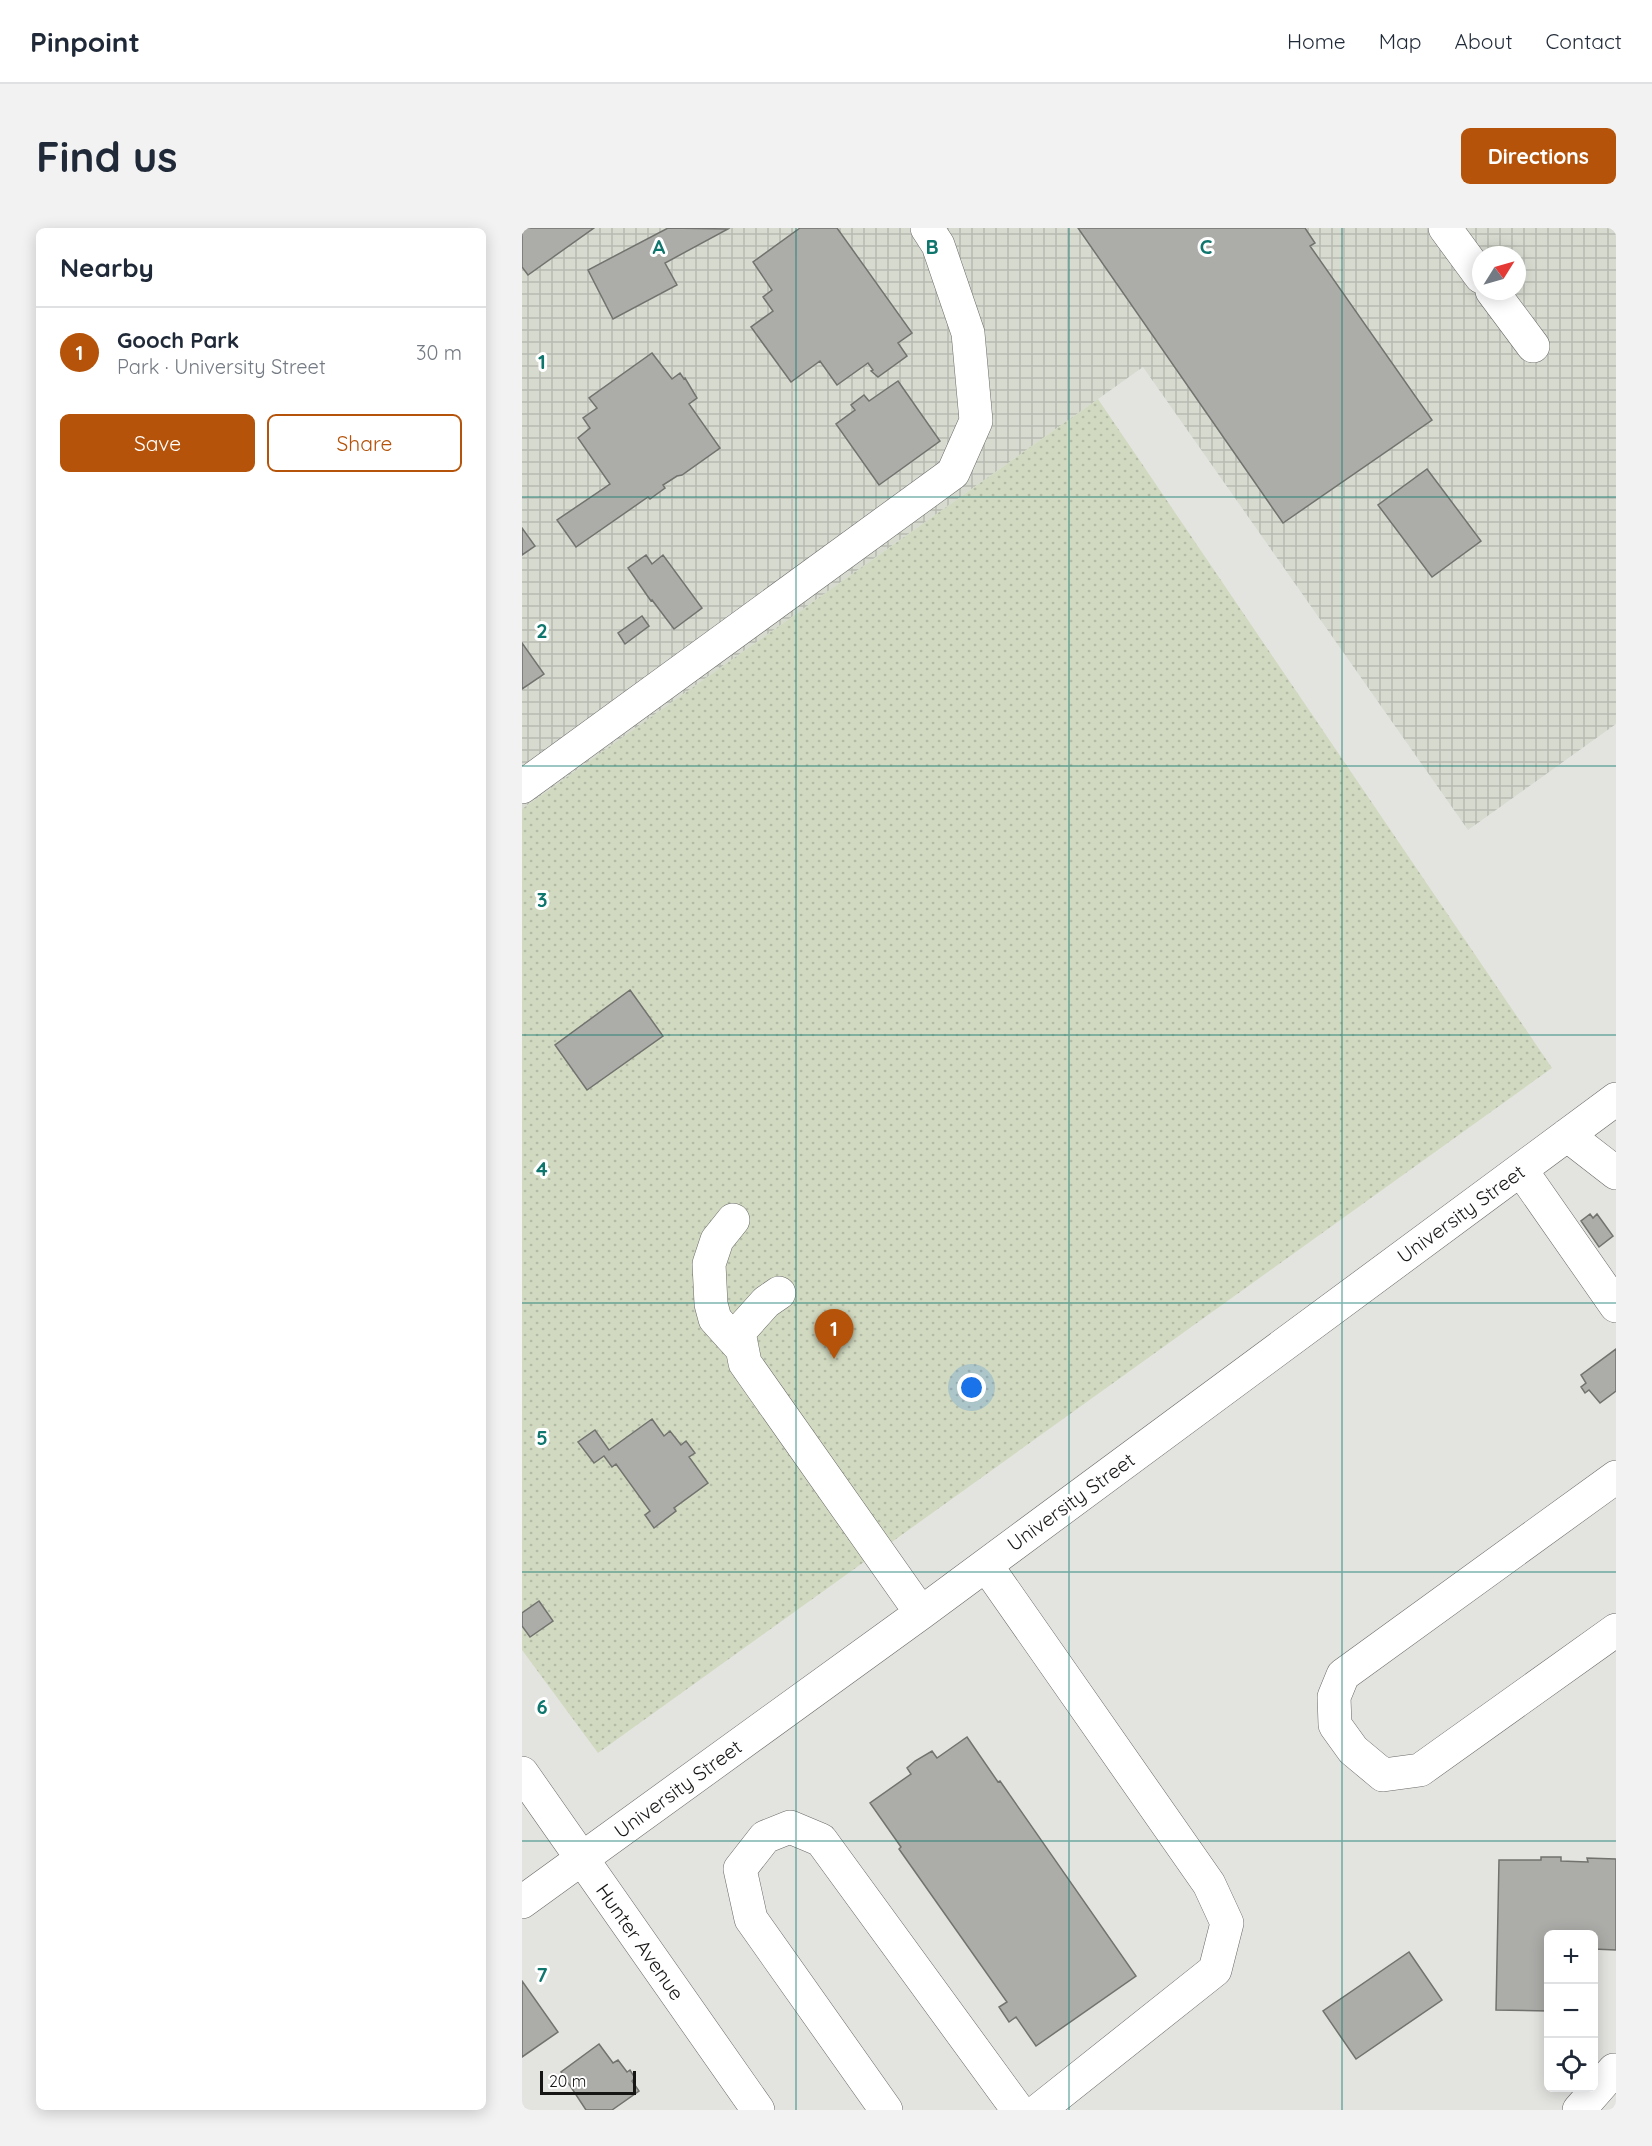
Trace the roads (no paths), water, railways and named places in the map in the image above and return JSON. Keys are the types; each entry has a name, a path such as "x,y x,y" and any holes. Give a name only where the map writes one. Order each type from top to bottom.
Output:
{"street":[{"path":"522,787 953,473 976,421 968,333 938,244 927,228"},
{"path":"1445,228 1472,265"},
{"path":"1499,300 1533,346"},
{"name":"University Street","path":"522,1902 921,1613 1616,1099"},
{"path":"1567,1135 1616,1173"},
{"path":"1521,1170 1616,1306"},
{"path":"733,1220 717,1240 709,1264 711,1304 715,1319 742,1349"},
{"path":"779,1293 766,1302 739,1332 745,1363 921,1613"},
{"path":"1616,1477 1343,1675 1334,1697 1335,1725 1353,1750 1383,1775 1420,1770 1616,1629"},
{"path":"986,1565 1209,1884 1227,1923 1215,1970 1039,2110"},
{"name":"Hunter Avenue","path":"522,1773 758,2110"},
{"path":"886,2110 751,1919 740,1869 765,1837 789,1827 821,1840 1018,2110"},
{"path":"1579,2110 1616,2070"}],"place":[{"name":"Gooch Park","path":"834,1359"}]}
